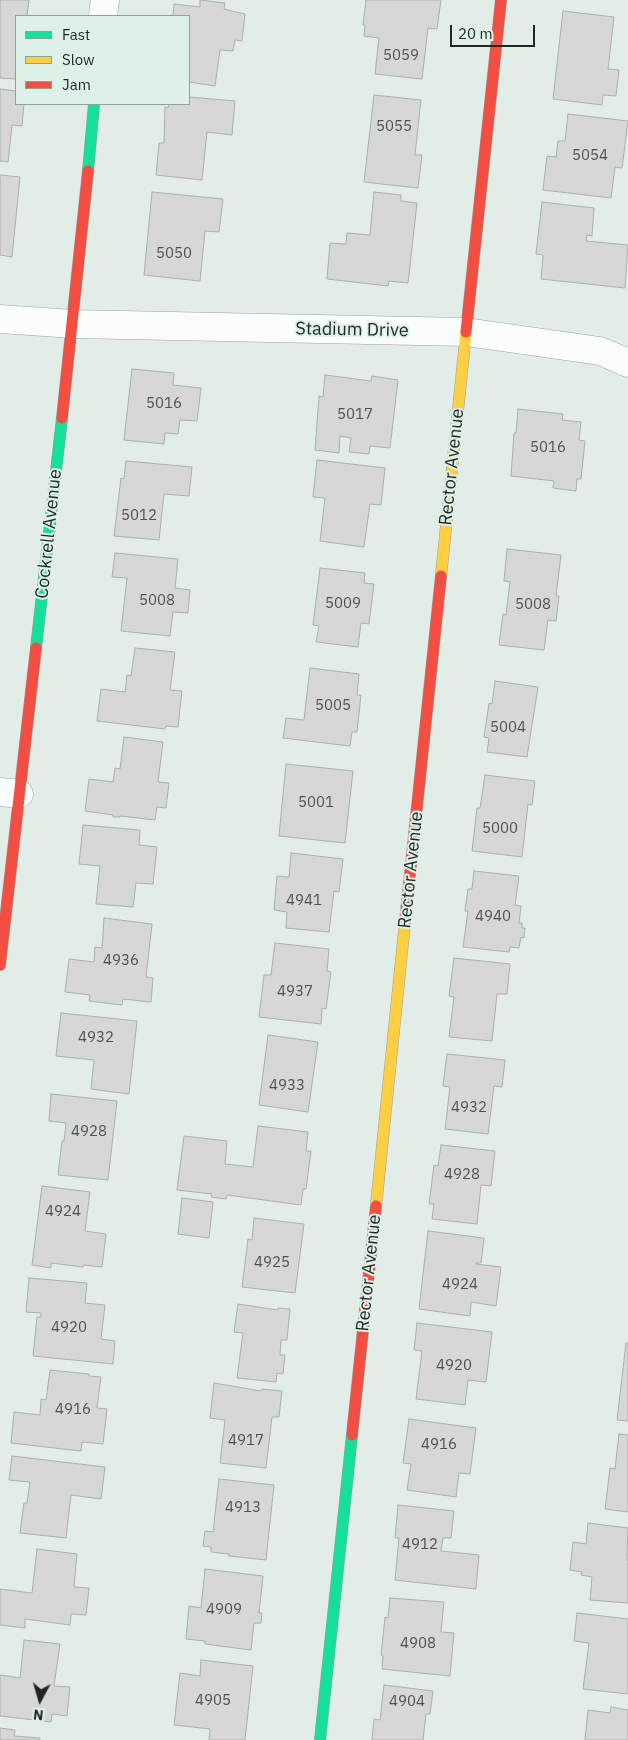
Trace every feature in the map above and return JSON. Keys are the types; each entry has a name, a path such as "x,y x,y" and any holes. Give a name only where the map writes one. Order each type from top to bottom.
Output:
{"street":[{"path":"103,15 105,0"},
{"name":"Rector Avenue","path":"320,1740 501,0"},
{"name":"Cockrell Avenue","path":"0,964 10,793 73,324 94,105"},
{"name":"Stadium Drive","path":"0,319 73,324 466,332 600,351 628,363"}],"building":[{"path":"0,0 29,0 27,15 15,15 15,79 0,78"},
{"path":"200,0 225,3 224,9 245,14 242,41 235,40 233,51 220,50 215,86 190,82 190,15 173,15 174,4 200,7"},
{"path":"366,0 441,0 437,29 428,28 422,79 375,74 379,38 364,36 365,25 363,25"},
{"path":"563,11 614,17 608,69 619,70 616,96 603,95 602,105 553,99"},
{"path":"0,89 15,91 15,105 24,105 22,126 12,125 8,162 0,161"},
{"path":"374,95 421,100 415,155 422,155 418,188 364,182"},
{"path":"190,97 235,101 232,135 207,132 202,180 156,175 159,143 164,143 165,107 168,108 169,105 190,105"},
{"path":"568,114 628,121 622,168 615,167 611,198 543,190 547,156 556,157 558,141 565,141"},
{"path":"0,175 20,177 12,257 0,255"},
{"path":"152,192 223,199 219,232 205,231 200,281 144,275"},
{"path":"374,192 401,195 401,201 417,203 408,283 389,281 388,286 327,279 330,243 346,244 347,233 370,235"},
{"path":"542,202 594,208 592,236 587,235 586,241 628,245 625,288 541,279 543,255 536,254"},
{"path":"132,369 174,373 173,385 201,388 197,421 180,420 178,434 165,433 164,444 124,440"},
{"path":"325,375 371,381 372,376 398,380 390,448 370,446 369,454 349,452 351,438 340,436 339,453 315,450 319,396 323,397"},
{"path":"518,409 563,414 562,420 581,422 579,440 585,441 581,479 577,479 576,491 553,488 554,481 511,476"},
{"path":"317,460 385,468 381,505 370,504 364,547 320,541 325,498 313,497"},
{"path":"126,461 192,467 189,496 164,494 159,540 114,536 121,478 124,479"},
{"path":"507,549 561,555 556,596 559,596 556,621 548,620 544,650 499,645 503,614 506,615 510,582 504,581"},
{"path":"115,553 178,559 175,588 190,590 188,613 173,612 170,636 121,631 127,578 112,577"},
{"path":"320,568 365,573 364,583 374,584 369,624 361,623 358,647 316,642 319,626 313,625"},
{"path":"135,648 175,652 170,690 182,691 178,727 166,726 165,729 97,721 101,689 125,692 127,675 131,676"},
{"path":"310,668 359,674 357,695 361,695 357,732 352,732 350,746 283,738 286,718 304,720"},
{"path":"495,681 538,687 527,757 487,752 489,738 484,737 489,703 492,704"},
{"path":"124,737 163,742 158,782 169,783 166,808 157,807 155,820 113,817 113,815 85,811 89,779 113,782 115,768 120,769"},
{"path":"286,764 353,771 345,843 279,836"},
{"path":"485,775 535,781 532,805 528,804 522,857 472,851 477,808 480,808"},
{"path":"83,825 140,830 139,845 157,847 153,884 136,883 133,907 96,904 100,866 79,864"},
{"path":"291,853 343,859 339,892 334,891 329,932 286,928 287,912 274,910 277,876 289,877"},
{"path":"474,871 519,876 515,905 521,906 519,923 522,923 522,928 525,928 524,938 521,937 519,948 510,947 509,952 463,947 468,911 465,911 468,889 472,889"},
{"path":"104,918 152,924 146,977 153,978 151,1002 123,999 122,1005 89,1001 90,995 65,992 69,959 94,962 95,947 102,948"},
{"path":"275,943 329,949 327,971 331,972 326,1009 322,1008 321,1024 259,1017 264,975 271,975"},
{"path":"454,958 510,964 507,994 497,994 492,1041 449,1037 454,997 449,996"},
{"path":"61,1013 137,1021 129,1094 91,1089 94,1060 56,1056"},
{"path":"268,1035 318,1042 308,1112 259,1105"},
{"path":"447,1054 505,1060 502,1087 494,1086 488,1134 445,1129 450,1087 443,1086"},
{"path":"51,1094 117,1101 108,1180 58,1175 66,1123 49,1121"},
{"path":"258,1126 308,1132 306,1151 311,1151 306,1189 303,1189 301,1205 227,1195 226,1199 211,1197 212,1194 177,1190 184,1136 227,1141 225,1164 253,1167"},
{"path":"441,1145 495,1151 491,1186 481,1185 477,1224 432,1219 434,1204 429,1204 434,1165 438,1166"},
{"path":"42,1186 90,1192 85,1231 106,1234 102,1267 51,1263 51,1268 32,1265"},
{"path":"182,1198 213,1202 209,1238 178,1234"},
{"path":"254,1218 304,1224 295,1293 242,1287 248,1239 252,1240"},
{"path":"428,1231 484,1238 481,1263 476,1264 501,1267 496,1306 471,1302 470,1316 419,1309"},
{"path":"29,1278 87,1283 85,1303 105,1305 101,1339 115,1341 113,1364 33,1356 37,1317 41,1317 41,1313 26,1312"},
{"path":"238,1304 278,1310 278,1308 290,1309 287,1340 281,1340 280,1355 285,1355 283,1374 277,1373 276,1382 237,1378 243,1333 234,1332"},
{"path":"417,1323 492,1332 486,1382 468,1380 465,1405 416,1399 422,1351 414,1350"},
{"path":"626,1343 628,1344 628,1421 617,1420"},
{"path":"50,1370 101,1377 97,1408 107,1409 103,1444 82,1442 81,1451 11,1443 14,1412 40,1415 41,1399 46,1400"},
{"path":"214,1383 261,1391 262,1389 282,1391 279,1417 272,1417 266,1468 220,1463 225,1420 210,1418"},
{"path":"409,1419 476,1428 470,1474 459,1473 456,1497 407,1490 411,1464 403,1463"},
{"path":"619,1434 628,1435 628,1512 605,1509 610,1468 615,1469"},
{"path":"12,1456 105,1467 101,1499 71,1495 66,1538 20,1533 24,1503 27,1503 30,1482 9,1480"},
{"path":"219,1479 274,1485 266,1560 211,1552 211,1547 203,1546 205,1531 213,1532"},
{"path":"398,1505 454,1511 451,1538 443,1538 441,1551 479,1555 476,1589 395,1580 399,1538 395,1538"},
{"path":"588,1523 628,1528 628,1603 590,1600 592,1577 581,1575 582,1572 570,1570 573,1542 586,1544"},
{"path":"37,1549 77,1554 74,1587 89,1588 86,1615 71,1614 70,1625 25,1619 25,1628 0,1625 0,1589 32,1593"},
{"path":"205,1569 263,1576 259,1613 262,1613 261,1623 254,1623 251,1650 205,1644 205,1641 186,1639 189,1606 201,1608"},
{"path":"390,1598 444,1602 441,1632 454,1633 450,1676 382,1669 383,1656 381,1655 385,1617 388,1618"},
{"path":"577,1613 628,1619 628,1694 583,1689 589,1643 574,1641"},
{"path":"24,1640 60,1644 54,1686 70,1687 67,1716 52,1714 51,1722 0,1716 0,1675 20,1678"},
{"path":"201,1660 253,1666 245,1740 209,1740 210,1729 174,1725 180,1673 200,1676"},
{"path":"384,1685 433,1691 430,1714 426,1714 423,1740 372,1740 374,1719 380,1720"},
{"path":"611,1707 628,1710 628,1740 585,1740 588,1710 610,1713"},
{"path":"0,1728 15,1730 14,1736 40,1738 40,1740 0,1740"}],"traffic: fast":[{"path":"88,171 94,105"},
{"path":"36,648 62,418"},
{"path":"320,1740 352,1435"}],"traffic: slow":[{"path":"441,576 466,332"},
{"path":"376,1206 405,922"}],"traffic: jam":[{"path":"466,332 501,0"},
{"path":"62,418 88,171"},
{"path":"405,922 441,576"},
{"path":"0,965 36,648"},
{"path":"352,1435 376,1206"}]}
